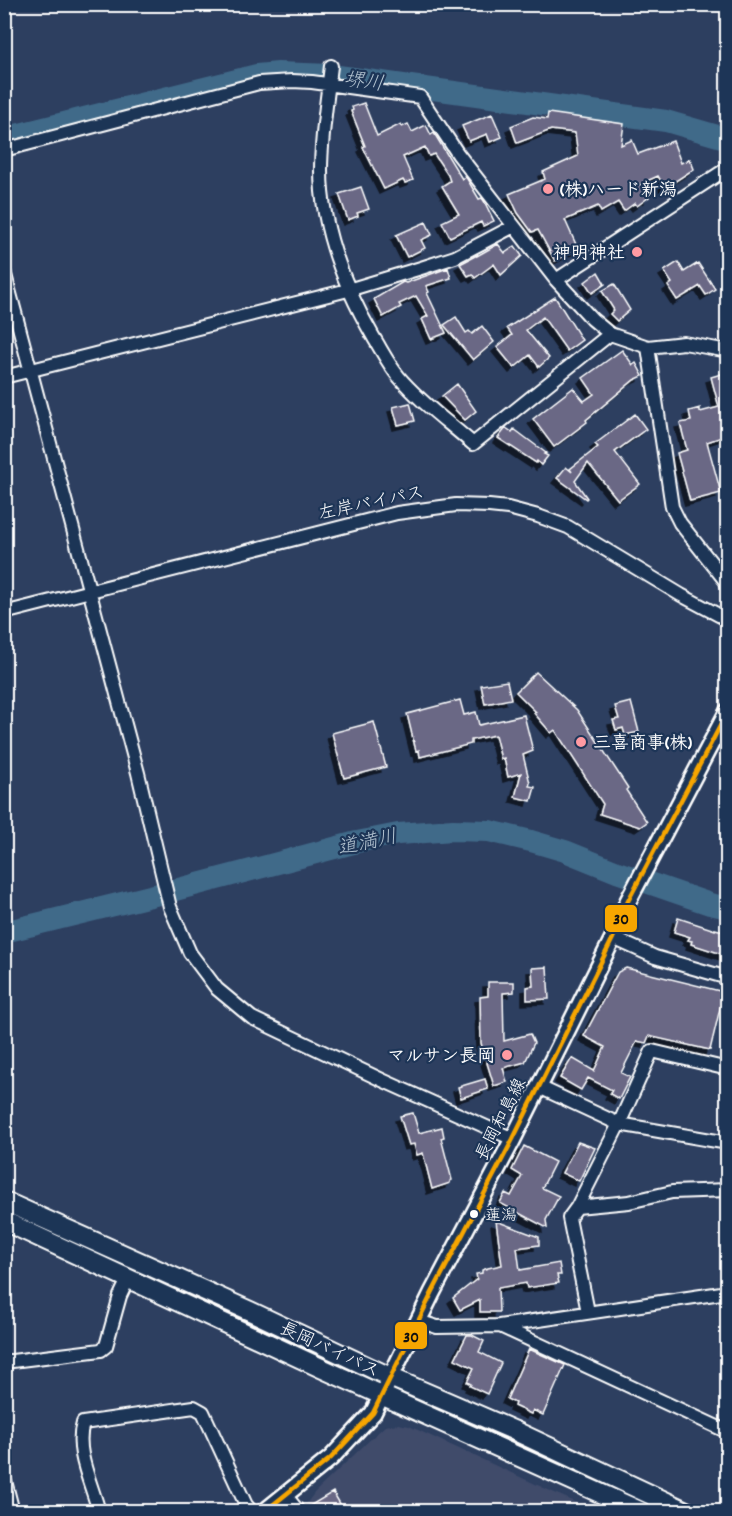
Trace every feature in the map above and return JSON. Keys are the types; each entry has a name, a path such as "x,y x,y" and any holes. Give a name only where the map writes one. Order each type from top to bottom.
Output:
{"highway":[{"name":"長岡バイパス","path":"4,1201 250,1311 390,1377 513,1430 688,1512"},
{"name":"長岡バイパス","path":"4,1221 381,1395 642,1512"}],"main road":[{"name":"長岡和島線","path":"264,1512 286,1496 352,1438 373,1413 513,1139 613,938 628,902 728,711"}],"street":[{"path":"331,66 321,170 326,217 348,290 397,375 429,408 473,444 610,334"},
{"path":"4,150 259,83 292,81 420,97 458,154 556,280 592,319 610,334 648,347 684,343 728,351"},
{"path":"556,280 728,168"},
{"path":"4,378 348,290 454,256 514,226"},
{"path":"4,271 138,773 170,907 190,953 217,989 252,1018 513,1139"},
{"path":"648,347 672,507 680,523 728,584"},
{"name":"左岸バイパス","path":"4,613 397,513 456,506 489,506 508,508 568,527 681,595 728,620"},
{"path":"613,938 654,957 728,978"},
{"path":"588,1312 569,1218 577,1207 619,1124 652,1051 728,1069"},
{"path":"538,1087 619,1124 728,1143"},
{"path":"577,1207 629,1202 672,1192 728,1190"},
{"path":"4,1362 101,1350 106,1346 120,1296 129,1277"},
{"path":"418,1321 437,1327 499,1326 728,1292"},
{"path":"499,1326 726,1428"},
{"path":"99,1512 80,1445 83,1423 194,1407 203,1412 246,1505 252,1512"},
{"path":"4,1477 13,1512"},
{"path":"286,1496 299,1512"}],"shaded area":[{"path":"398,1424 409,1426 594,1511 306,1512 307,1503 315,1492 385,1426"}],"building":[{"path":"364,103 377,136 401,124 402,127 408,124 412,132 426,125 431,135 434,133 462,179 466,177 479,199 482,198 494,221 483,226 481,222 450,237 442,222 459,214 442,186 450,181 434,154 429,156 425,147 403,157 413,180 405,183 403,180 384,189 363,147 365,146 351,111 352,107"},
{"path":"548,113 624,124 621,145 632,140 638,154 673,141 681,163 690,159 694,169 665,188 658,176 640,184 649,197 637,206 635,203 624,211 618,202 601,212 598,206 565,220 578,249 555,261 538,230 532,232 518,213 509,194 545,179 543,172 578,156 575,133 551,130 517,143 511,126 533,117 547,119"},
{"path":"492,114 502,137 490,142 487,134 469,141 462,126"},
{"path":"361,187 369,209 357,213 358,216 348,220 339,194"},
{"path":"426,222 432,235 421,240 425,248 407,257 396,235"},
{"path":"498,244 505,253 515,246 522,256 501,275 494,264 475,278 472,274 468,276 460,264"},
{"path":"678,262 684,272 698,263 715,289 706,295 700,286 677,300 668,286 672,283 664,271"},
{"path":"448,268 451,278 426,286 429,292 427,293 446,333 431,339 422,319 428,316 416,296 399,304 401,307 383,317 374,299 403,282 406,283"},
{"path":"598,272 605,284 592,293 585,282"},
{"path":"614,284 630,310 617,321 610,314 614,310 602,291"},
{"path":"555,297 582,340 567,351 543,317 526,330 549,358 539,367 530,355 514,368 497,347 512,335 507,328"},
{"path":"456,317 466,333 469,331 472,334 482,326 494,342 473,360 444,325"},
{"path":"622,350 633,365 636,363 643,376 634,380 586,420 587,422 554,447 533,419 573,388 584,401 594,394 583,378"},
{"path":"728,372 728,435 707,442 721,493 690,501 677,453 687,450 680,423 691,421 689,411 700,408 700,412 719,407 711,377"},
{"path":"457,384 476,411 465,420 442,396"},
{"path":"410,403 415,421 398,425 393,407"},
{"path":"635,414 646,429 615,452 640,484 618,500 588,463 575,481 586,499 557,478 566,467 572,472 570,469 598,447 595,444"},
{"path":"506,428 512,432 514,429 546,453 544,454 548,456 541,465 498,438"},
{"name":"三喜商事(株)","path":"536,672 577,710 628,788 626,790 647,822 640,827 600,814 603,804 555,730 551,733 534,713 536,712 516,692"},
{"path":"507,681 511,699 485,704 481,685"},
{"path":"460,700 464,715 476,712 479,725 524,715 533,751 523,755 529,786 535,787 531,801 515,797 521,773 508,777 495,735 471,740 471,744 420,757 419,750 416,751 407,714"},
{"path":"631,702 639,732 625,735 623,728 616,730 613,720 619,719 615,706"},
{"path":"374,722 386,767 344,778 332,733"},
{"path":"678,918 728,932 728,956 691,944 692,941 688,940 690,937 674,932"},
{"path":"547,967 549,999 527,1000 527,987 533,986 532,968"},
{"path":"626,968 724,992 710,1050 649,1036 646,1043 637,1041 621,1073 630,1077 619,1099 610,1094 612,1090 588,1078 581,1090 560,1078 572,1058 594,1071 605,1047 584,1036 618,972"},
{"path":"488,982 514,982 514,992 503,993 504,1041 530,1034 534,1043 525,1062 503,1068 507,1082 494,1086 481,1043 480,997 488,996"},
{"path":"485,1079 488,1089 461,1098 458,1087"},
{"path":"413,1113 419,1133 442,1127 444,1137 441,1138 452,1180 450,1183 432,1189 423,1153 417,1155 414,1144 409,1145 400,1116"},
{"path":"578,1142 595,1148 579,1181 562,1173"},
{"path":"524,1146 555,1162 542,1188 559,1196 546,1220 547,1228 500,1203 505,1193 511,1196 522,1176 512,1170"},
{"path":"496,1221 539,1237 539,1245 517,1248 520,1270 559,1263 561,1275 557,1275 559,1283 527,1288 526,1283 498,1288 499,1312 480,1312 480,1300 460,1310 453,1298 477,1279 476,1274 482,1273 482,1270 502,1265"},
{"path":"467,1335 484,1341 479,1352 501,1363 487,1394 470,1386 471,1384 467,1382 474,1368 455,1359"},
{"path":"529,1349 565,1365 543,1415 533,1410 531,1414 514,1406 515,1403 507,1399"},
{"path":"333,1492 345,1512 307,1512 306,1508"}],"waterway":[{"name":"堺川","path":"4,138 257,75 278,73 331,75 666,121 728,139"},
{"name":"道満川","path":"4,932 357,842 398,834 453,830 489,831 531,841 565,851 617,872 710,904 728,908"}],"transit line":[{"name":"30","path":"264,1512 331,1458 373,1413 432,1293 513,1139 613,938 628,901 728,711"}],"place":[{"name":"(株)ハード新潟","path":"548,189"},
{"name":"神明神社","path":"637,252"},
{"name":"三喜商事(株)","path":"581,742"},
{"name":"マルサン長岡","path":"507,1055"},
{"name":"蓮潟","path":"474,1214"}]}
